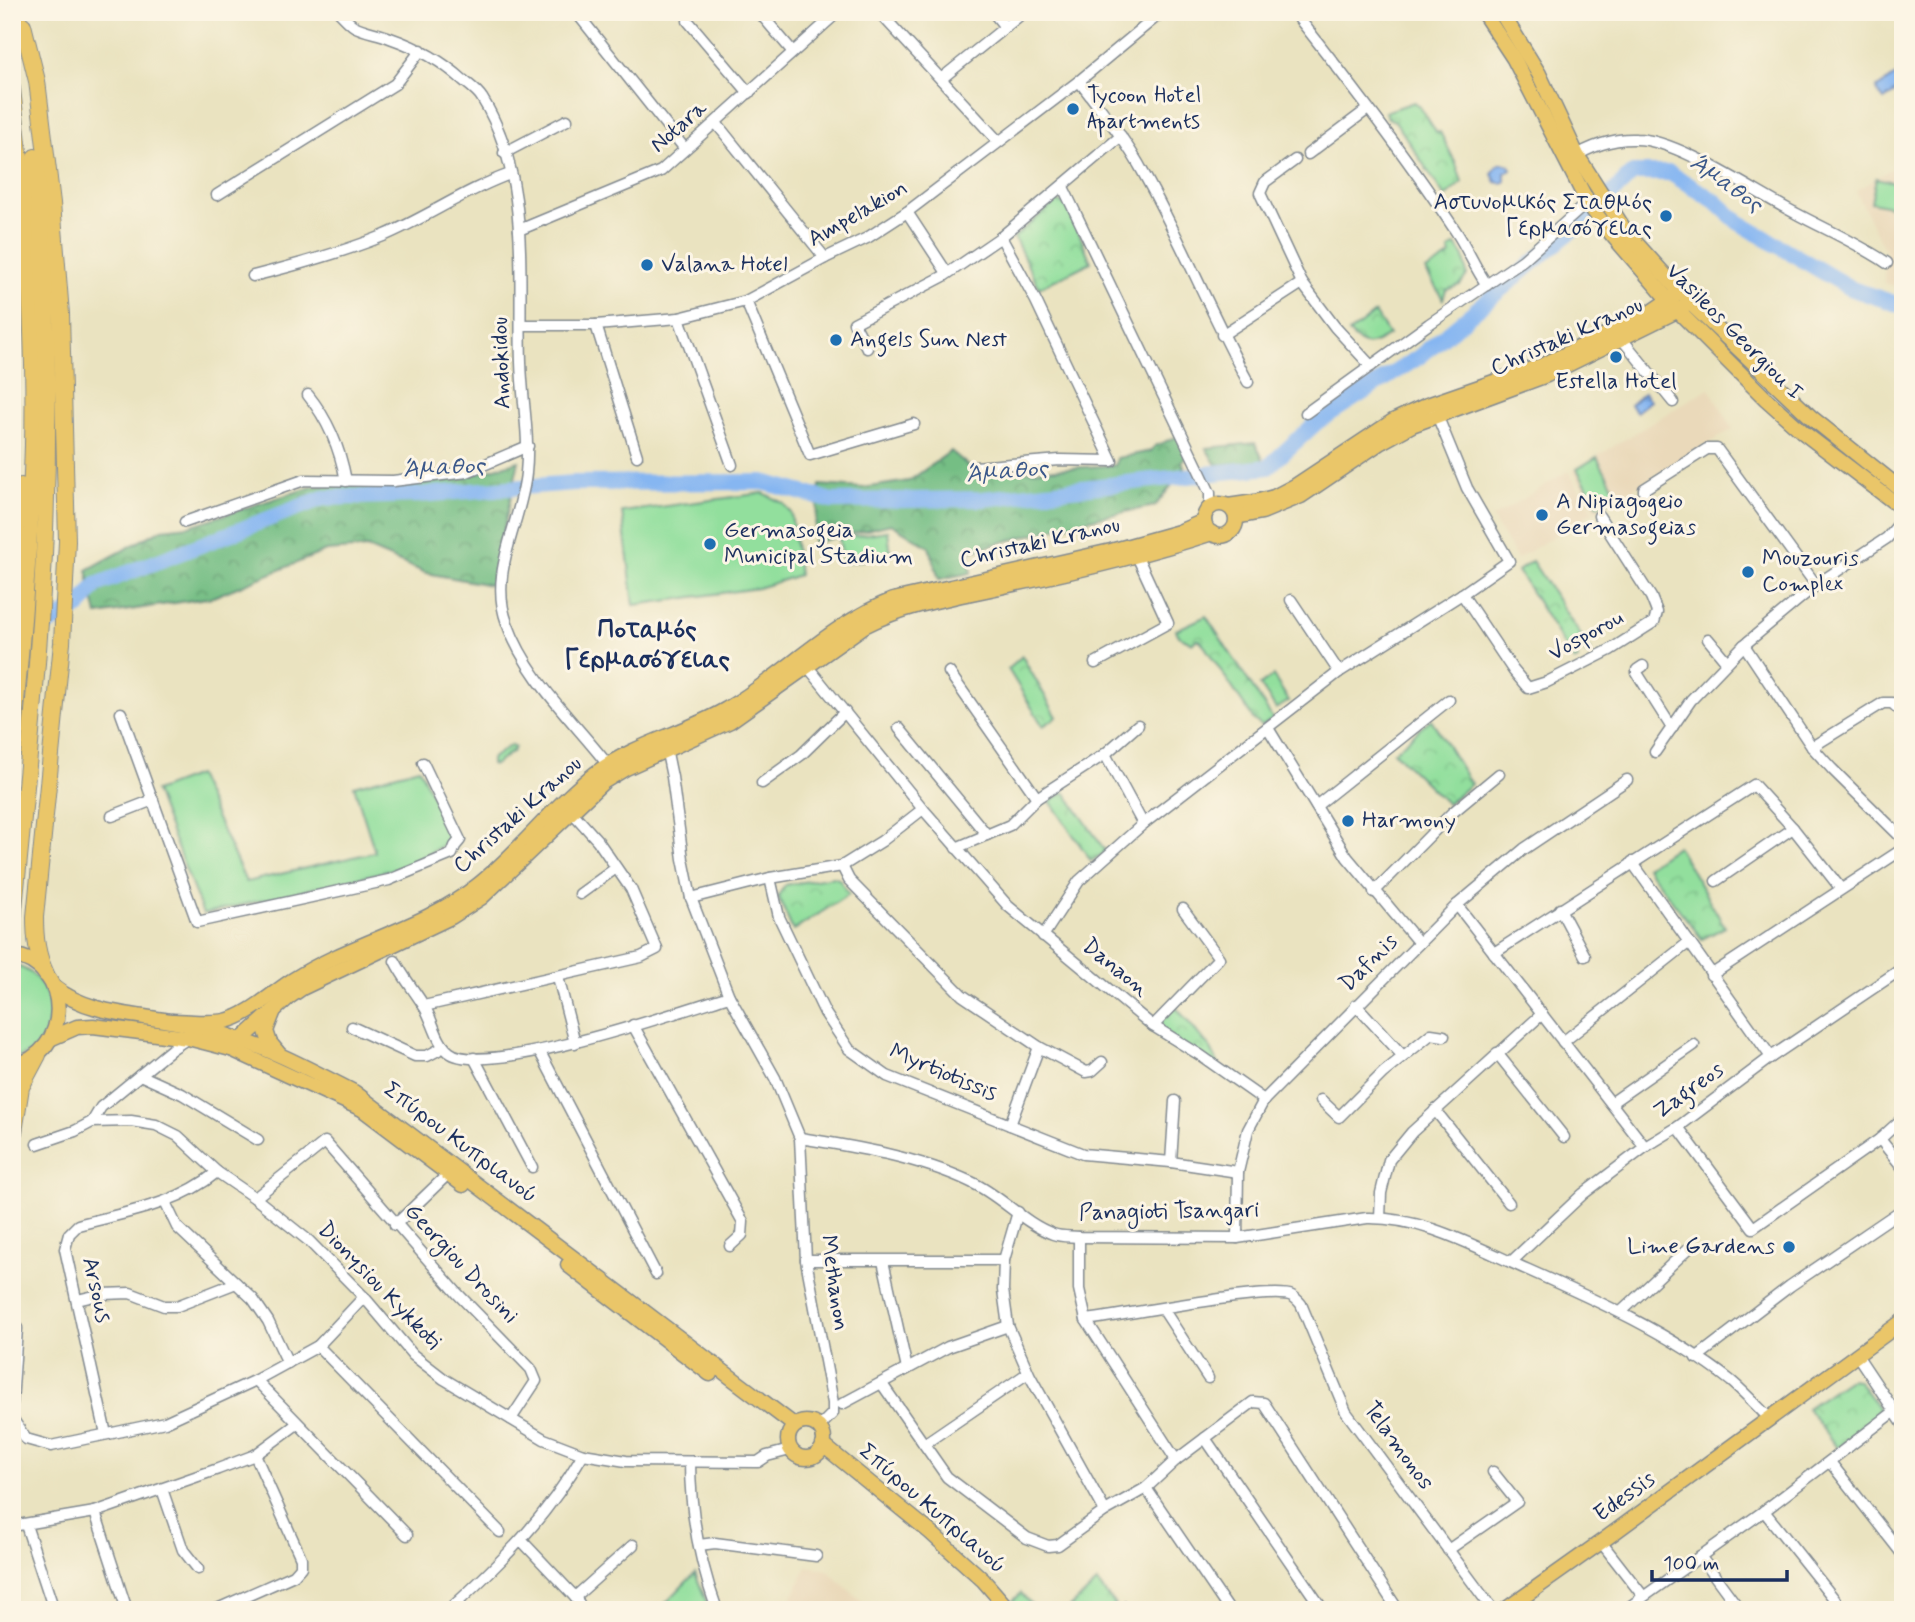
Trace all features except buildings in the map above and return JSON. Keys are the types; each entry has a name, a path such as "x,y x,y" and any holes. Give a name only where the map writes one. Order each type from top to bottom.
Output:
{"highway":[{"path":"22,19 37,81 61,314 67,541 62,643 35,917 38,958 50,981"},
{"path":"12,929 37,655 44,553 46,442 45,317 40,201 22,19"},
{"path":"12,89 27,234 33,443 20,567 12,574"},
{"path":"12,126 20,239 23,404 19,666 12,748"},
{"path":"12,1145 21,1087 38,1055"}],"main road":[{"name":"Vasileos Georgiou I","path":"1483,12 1514,59 1592,200 1613,225 1679,302 1804,433 1903,509"},
{"name":"Vasileos Georgiou I","path":"1501,12 1539,74 1571,158"},
{"name":"Vasileos Georgiou I","path":"1679,302 1812,418 1903,491"},
{"name":"Christaki Kranou","path":"1432,410 1547,375 1622,339 1679,302"},
{"name":"Christaki Kranou","path":"236,1045 302,988 466,908 498,884 603,782 702,721 732,706 840,627 876,606 1111,551 1179,532 1218,512 1262,512 1301,496 1432,410 1543,365 1679,302"},
{"name":"Christaki Kranou","path":"172,1021 225,1021 241,1015 296,978 446,907 490,875 584,784 608,765 730,721 864,626 896,611 1137,556 1218,512"},
{"name":"Σπύρου Κυπριανού","path":"12,955 34,964 68,999 88,1006 172,1021 236,1045 362,1109 791,1429"},
{"path":"12,1066 23,1064 38,1055 52,1038 59,1013 50,981"},
{"path":"275,1009 266,1031 270,1043 279,1054"},
{"name":"Σπύρου Κυπριανού","path":"52,1038 77,1027 93,1026 236,1045 279,1054 365,1099 791,1429"},
{"path":"1769,1418 1903,1321"},
{"name":"Edessis","path":"1505,1610 1769,1418"},
{"path":"808,1421 819,1427 824,1438 821,1449 805,1458 799,1457 790,1450 788,1444 791,1429 808,1421"},
{"name":"Σπύρου Κυπριανού","path":"821,1449 926,1536 978,1584 1001,1610"},
{"name":"Σπύρου Κυπριανού","path":"821,1449 930,1532 983,1580 1009,1610"}],"street":[{"name":"Andokidou","path":"339,12 354,26 421,50 456,73 481,96 500,137 516,199 519,230 521,361 528,446 520,507 501,573 501,595 507,622 537,677 563,714 608,765"},
{"path":"576,12 685,149"},
{"path":"759,12 793,52"},
{"name":"Notara","path":"519,230 662,171 838,12"},
{"path":"879,12 999,141"},
{"path":"993,12 1006,27"},
{"path":"941,79 1024,12"},
{"name":"Ampelakion","path":"521,325 596,325 679,318 746,301 867,238 907,212 1079,81 1162,12"},
{"path":"1294,12 1459,236 1486,285"},
{"path":"688,21 749,93"},
{"path":"217,195 395,84 421,50"},
{"path":"1079,81 1121,136 1144,173 1222,335 1248,382"},
{"path":"1308,154 1368,109"},
{"path":"504,153 567,120"},
{"path":"716,123 825,258"},
{"path":"867,348 854,323 947,273 1001,237 1121,136"},
{"path":"1571,158 1609,141 1638,138 1669,146 1887,263"},
{"path":"1295,160 1265,182 1260,193 1302,283 1335,327 1371,366"},
{"path":"253,276 309,262 384,235 510,174"},
{"path":"1063,187 1218,512"},
{"path":"1306,413 1523,260 1592,200"},
{"path":"907,212 947,273"},
{"path":"975,467 1060,460 1112,461 1036,300 1001,237"},
{"path":"1222,335 1302,283"},
{"path":"746,301 810,455 914,424"},
{"path":"679,318 732,465"},
{"path":"596,325 637,456"},
{"path":"1622,339 1673,402"},
{"path":"308,395 322,412 335,438 346,481"},
{"path":"1043,936 1079,881 1143,824 1339,672 1509,561 1467,488 1432,410"},
{"path":"185,522 304,480 393,481 467,472 528,446"},
{"path":"1644,492 1644,489 1707,449 1717,449 1816,585"},
{"name":"Vosporou","path":"1462,594 1528,688 1546,682 1610,650 1654,622 1657,612 1651,597 1598,516"},
{"path":"1655,752 1691,700 1744,645 1816,585 1887,538 1903,519"},
{"path":"1095,663 1168,623 1137,556"},
{"path":"1290,600 1339,672"},
{"path":"1708,639 1727,662"},
{"path":"1744,645 1812,747 1903,839"},
{"path":"1643,666 1637,673 1672,728"},
{"name":"Danaon","path":"808,667 923,809 1008,906 1153,1026 1264,1100"},
{"path":"948,672 1037,798"},
{"path":"1316,806 1449,700"},
{"path":"1812,747 1883,703 1892,703 1903,713"},
{"path":"762,783 801,755 845,712"},
{"path":"121,713 197,922 389,880 452,854 460,840 424,763"},
{"path":"956,848 1010,825 1037,798 1105,754 1138,725"},
{"path":"899,728 987,835"},
{"path":"1268,728 1347,857 1419,943"},
{"path":"665,743 691,898 729,996 775,1078 800,1138"},
{"path":"1105,754 1143,824"},
{"path":"1374,892 1452,813 1499,774"},
{"name":"Dafnis","path":"1237,1238 1238,1172 1248,1130 1264,1100 1457,905 1524,849 1627,780"},
{"path":"1494,953 1754,785 1793,828 1841,889"},
{"path":"112,816 153,800"},
{"path":"691,898 770,878 842,866 882,841 923,809"},
{"path":"424,1006 558,977 641,957 657,950 631,890 598,841 572,812"},
{"path":"1716,881 1793,828"},
{"path":"1711,975 1903,849"},
{"path":"1632,862 1771,1057"},
{"path":"842,866 849,880 962,995 1039,1047 1086,1072 1092,1071 1102,1062"},
{"path":"580,894 616,867"},
{"name":"Myrtiotissis","path":"770,878 779,917 825,1013 849,1049 887,1076 1083,1154 1171,1162 1238,1172"},
{"path":"1457,905 1645,1147"},
{"path":"1153,1026 1219,958 1183,909"},
{"path":"1560,909 1586,956"},
{"path":"1563,1042 1688,943"},
{"path":"395,961 424,1006 444,1047 452,1055 474,1058 540,1052 729,996"},
{"name":"Zagreos","path":"1511,1262 1583,1194 1645,1147 1678,1127 1771,1057 1903,968"},
{"path":"558,977 575,1043"},
{"path":"1356,1005 1403,1056"},
{"path":"1380,1218 1381,1193 1390,1160 1412,1132 1542,1014"},
{"path":"634,1025 743,1222 742,1235 730,1246"},
{"path":"352,1027 415,1056 427,1056 444,1047"},
{"path":"1321,1100 1339,1117 1403,1056 1432,1034 1444,1036"},
{"path":"92,1122 101,1107 188,1038"},
{"path":"1611,1103 1694,1045"},
{"path":"1010,1125 1039,1047"},
{"path":"540,1052 656,1274"},
{"path":"1497,1053 1564,1137"},
{"path":"474,1058 532,1167"},
{"path":"140,1075 182,1094 258,1140"},
{"path":"1171,1162 1175,1101"},
{"path":"1435,1110 1508,1203"},
{"path":"1678,1127 1753,1228 1880,1139 1903,1118"},
{"name":"Dionysiou Kykkoti","path":"37,1144 92,1122 131,1121 156,1125 178,1136 217,1172 309,1241 364,1297 413,1355 444,1379 511,1419 544,1438 583,1454 626,1461 758,1462 767,1456 790,1450"},
{"name":"Panagioti Tsangari","path":"800,1138 939,1167 975,1183 1042,1229 1056,1235 1237,1238 1380,1218 1448,1234 1621,1312 1731,1382 1769,1418"},
{"name":"Methanon","path":"800,1138 806,1260 833,1403 833,1413 819,1427"},
{"path":"1880,1139 1903,1168"},
{"name":"Georgiou Drosini","path":"255,1198 325,1142 395,1225 531,1369 536,1381 511,1419"},
{"name":"Arsous","path":"106,1434 65,1249 69,1234 78,1225 186,1194 217,1172"},
{"path":"395,1225 448,1174"},
{"path":"165,1202 177,1227 253,1299 268,1321 288,1363"},
{"path":"1696,1358 1790,1286 1903,1209"},
{"path":"1018,1212 1004,1260 1003,1290 1007,1326 1028,1373 1105,1511"},
{"path":"1079,1237 1079,1289 1086,1320 1176,1460"},
{"path":"1621,1312 1688,1249"},
{"path":"806,1260 1004,1260"},
{"path":"883,1261 907,1369"},
{"path":"78,1300 103,1294 130,1293 164,1306 177,1307 236,1283"},
{"name":"Telamonos","path":"1163,1309 1273,1294 1292,1296 1301,1304 1346,1412 1493,1610"},
{"path":"12,1418 26,1439 51,1446 165,1422 256,1380 318,1346 364,1297"},
{"path":"1086,1320 1163,1309 1208,1378"},
{"path":"842,1404 947,1347 1007,1326"},
{"path":"12,1404 17,1328"},
{"path":"318,1346 500,1532"},
{"path":"1857,1355 1903,1424"},
{"path":"924,1444 1028,1373"},
{"path":"256,1380 407,1535"},
{"path":"882,1384 947,1477 1027,1538 1042,1545 1058,1545 1105,1511 1146,1488 1176,1460 1256,1401 1264,1403 1398,1610"},
{"path":"1625,1610 1764,1511 1894,1412"},
{"path":"12,1526 95,1512 162,1489 255,1455 297,1424"},
{"path":"1205,1438 1323,1610"},
{"path":"449,1610 522,1541 549,1508 583,1454"},
{"path":"215,1610 294,1575 301,1567 301,1558 255,1455"},
{"path":"690,1462 699,1545 708,1587 717,1610"},
{"path":"1829,1462 1903,1555"},
{"path":"1448,1550 1517,1502 1493,1472"},
{"path":"1146,1488 1229,1610"},
{"path":"162,1489 183,1550 198,1569"},
{"path":"1764,1511 1843,1610"},
{"path":"95,1512 127,1610"},
{"path":"26,1525 54,1610"},
{"path":"522,1541 575,1597 583,1610"},
{"path":"1601,1542 1643,1596"},
{"path":"699,1545 715,1543 816,1556"},
{"path":"575,1597 634,1545"},
{"path":"1700,1556 1740,1610"},
{"path":"1119,1610 1125,1607 1130,1610"}],"shaded area":[{"path":"1903,161 1903,288 1884,283 1886,253 1856,191"},
{"path":"1709,388 1733,429 1595,511 1573,471"},
{"name":"A Nipiagogeio Germasogeias","path":"1568,471 1593,512 1517,559 1492,518"},
{"path":"807,1566 827,1570 871,1610 791,1610 792,1598"}],"green space":[{"path":"1414,102 1437,133 1440,132 1462,182 1445,197 1395,121 1388,118 1385,112"},
{"path":"1876,178 1903,184 1903,209 1871,202"},
{"path":"1057,201 1068,207 1091,262 1039,288 1014,237"},
{"path":"1456,245 1464,257 1467,275 1460,285 1446,290 1443,299 1426,271 1451,255 1449,250"},
{"path":"1375,313 1389,335 1373,344 1359,342 1349,333"},
{"path":"1178,436 1188,456 1182,461 1185,469 1155,506 1095,518 969,551 971,573 939,579 929,547 891,524 813,543 820,485 863,488 909,481 951,451 978,474 1116,465 1117,458 1151,451 1155,446"},
{"path":"1255,443 1264,461 1216,465 1206,448"},
{"path":"1597,457 1618,495 1598,506 1577,469"},
{"path":"519,461 491,585 426,573 367,548 326,551 213,597 97,615 87,570 162,529 189,526 315,486 458,479"},
{"name":"Germasogeia Municipal Stadium","path":"763,493 783,503 791,513 799,575 758,588 634,605 622,512"},
{"path":"888,531 891,556 843,563 839,538"},
{"path":"1532,561 1591,651 1586,654 1580,644 1573,647 1578,659 1574,661 1518,571"},
{"path":"1206,616 1273,719 1262,726 1254,720 1201,641 1197,639 1193,643 1179,636 1176,630"},
{"path":"1022,656 1057,717 1043,726 1008,669"},
{"path":"1273,676 1289,701 1276,709 1260,685"},
{"path":"1431,719 1471,784 1447,804 1394,752"},
{"path":"511,745 515,747 513,751 494,765 491,764 491,759"},
{"path":"419,768 453,839 408,866 203,914 155,791 197,775 246,882 375,852 354,786"},
{"path":"1065,792 1106,852 1091,861 1050,801"},
{"path":"1677,846 1725,927 1702,939 1646,867"},
{"path":"833,877 839,879 849,894 793,931 778,896 785,885"},
{"path":"12,965 26,970 36,978 44,989 49,1015 41,1040 30,1052 12,1060"},
{"path":"1174,1005 1211,1049 1221,1069 1153,1026"},
{"path":"1853,1379 1858,1381 1883,1414 1838,1449 1807,1408"},
{"path":"695,1573 710,1610 659,1610"},
{"path":"1097,1583 1115,1605 1110,1610 1067,1610"},
{"path":"1021,1593 1036,1610 1019,1610 1012,1602"}],"water":[{"path":"1898,74 1903,81 1903,88 1884,100 1876,89"},
{"path":"1502,163 1509,165 1511,169 1505,173 1505,182 1501,183 1496,182 1492,174"},
{"path":"1644,393 1650,401 1636,412 1630,405"}],"waterway":[{"name":"Άμαθος","path":"12,644 79,607 96,585 323,498 418,495 574,483 763,482 832,501 983,499 1268,467 1317,422 1419,357 1587,218 1633,173 1670,173 1715,201 1738,222 1852,289 1903,306"}],"place":[{"name":"Tycoon Hotel Apartments","path":"1073,109"},
{"name":"Αστυνομικός Σταθμός Γερμασόγειας","path":"1666,216"},
{"name":"Valana Hotel","path":"647,265"},
{"name":"Angels Sun Nest","path":"836,340"},
{"name":"Estella Hotel","path":"1616,357"},
{"name":"A Nipiagogeio Germasogeias","path":"1542,515"},
{"name":"Germasogeia Municipal Stadium","path":"710,544"},
{"name":"Mouzouris Complex","path":"1748,572"},
{"name":"Harmony","path":"1348,821"},
{"name":"Lime Gardens","path":"1789,1247"}],"district":[{"name":"Ποταμός Γερμασόγειας","path":"647,645"}]}
